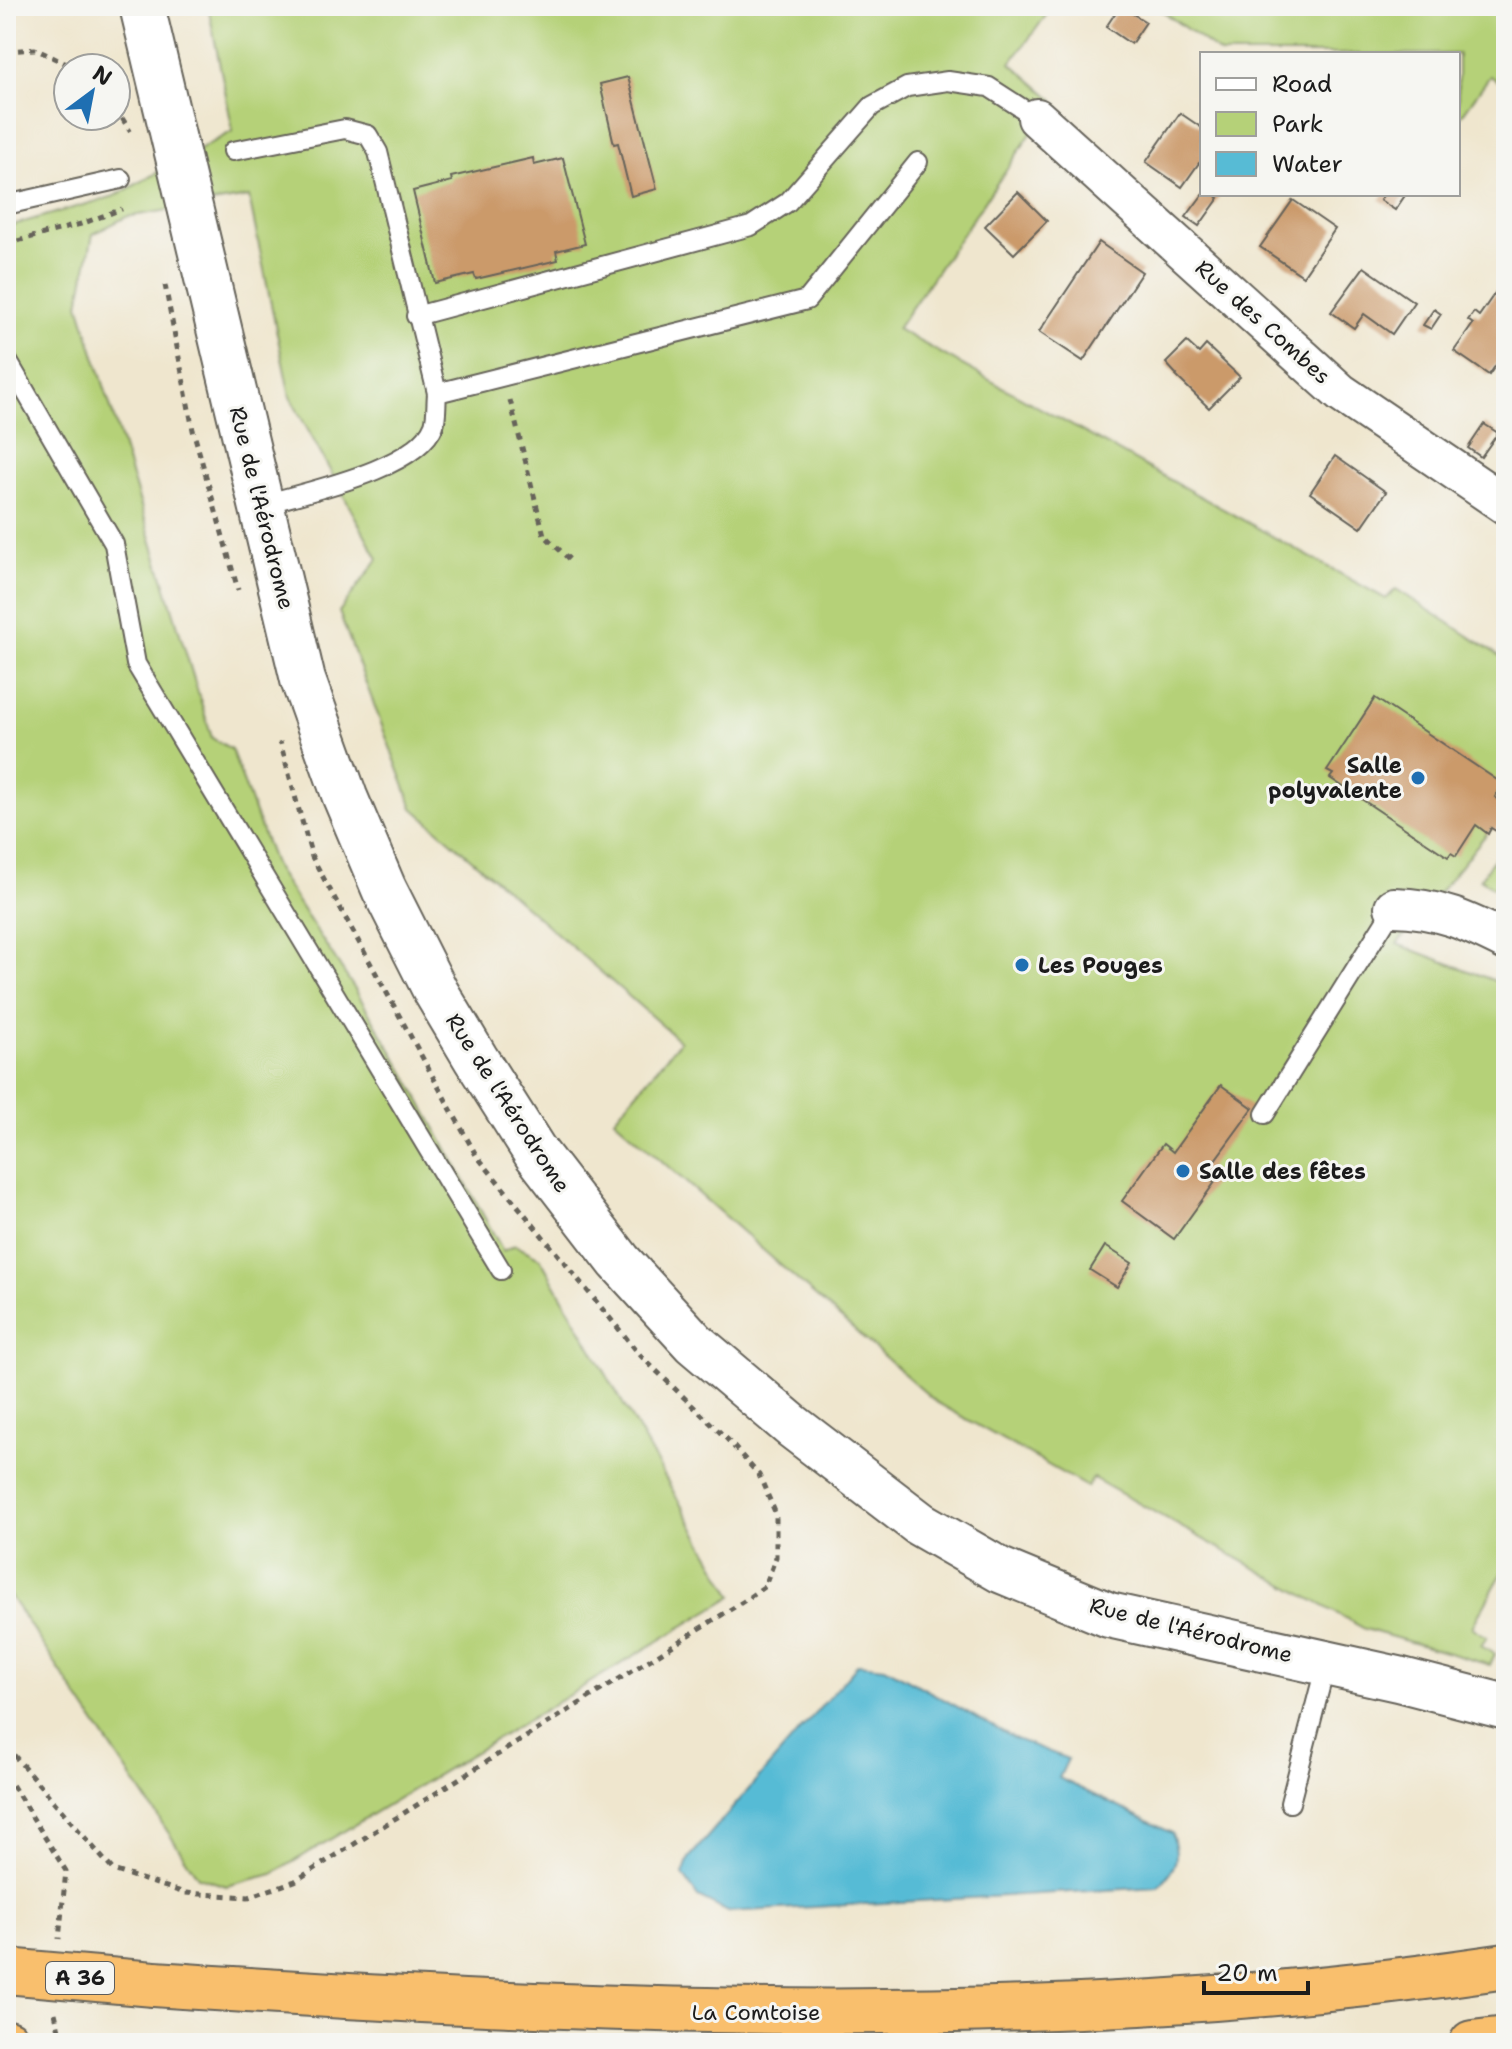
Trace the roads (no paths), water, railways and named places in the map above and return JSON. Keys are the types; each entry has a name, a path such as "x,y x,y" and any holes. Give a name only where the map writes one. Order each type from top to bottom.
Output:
{"highway":[{"name":"La Comtoise","path":"6,1971 358,1998 674,2012 977,2011 1202,1998 1506,1966"},
{"path":"1472,2043 1506,2039"}],"street":[{"name":"Rue de l'Aérodrome","path":"142,6 303,680 340,783 384,889 436,992 535,1152 619,1261 694,1343 792,1426 920,1524 1000,1570 1109,1615 1506,1707"},
{"name":"Rue des Combes","path":"1037,118 1341,393 1503,495"},
{"path":"1394,907 1417,908 1458,917 1506,941"}],"lane":[{"path":"416,316 751,226 788,202 872,106 907,87 948,81 989,87 1037,118"},
{"path":"233,151 345,129 368,135 378,152 437,393 434,425 416,449 378,470 261,505"},
{"path":"437,393 807,300 918,162"},
{"path":"6,205 121,179"},
{"path":"6,358 114,544 136,664 501,1270"},
{"path":"1265,1114 1394,907"},
{"path":"1290,1803 1326,1664"}],"water":[{"path":"858,1664 885,1667 1016,1739 1068,1759 1059,1778 1172,1833 1176,1856 1170,1873 1159,1887 728,1912 698,1897 683,1875 689,1858"}],"place":[{"name":"Salle polyvalente","path":"1418,778"},
{"name":"Les Pouges","path":"1022,965"},
{"name":"Salle des fêtes","path":"1183,1171"}]}
